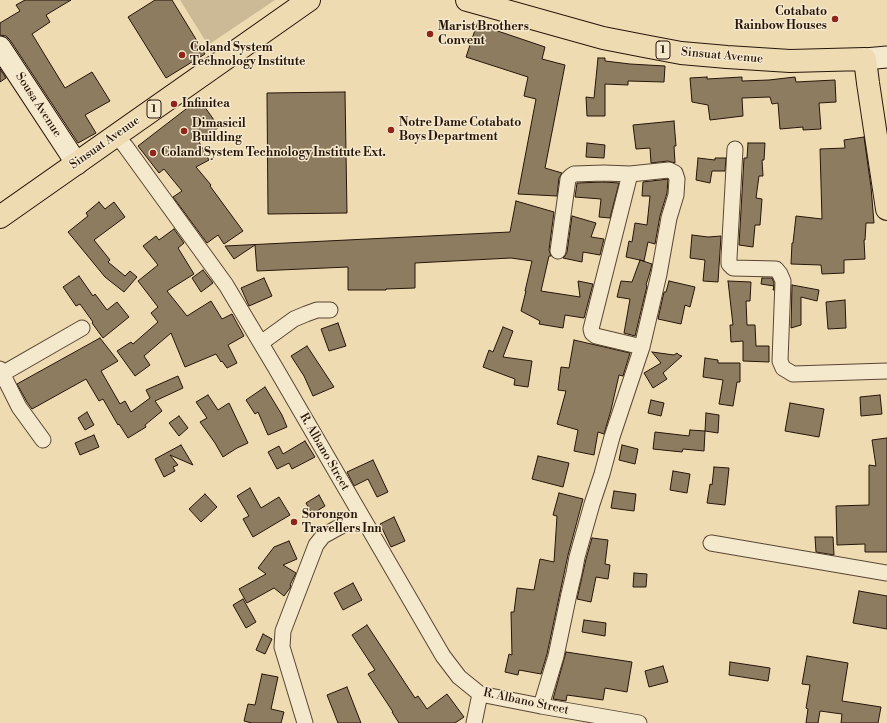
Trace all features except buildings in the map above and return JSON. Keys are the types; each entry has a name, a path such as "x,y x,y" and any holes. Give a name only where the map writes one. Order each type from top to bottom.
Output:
{"main road":[{"name":"Sinsuat Avenue","path":"0,217 309,0"},
{"name":"Sinsuat Avenue","path":"467,0 603,38 681,52 790,61 865,59"},
{"path":"865,59 887,209"}],"street":[{"name":"Sousa Avenue","path":"0,47 77,164"},
{"name":"Sinsuat Avenue","path":"865,59 887,57"},
{"name":"R. Albano Street","path":"116,135 226,285 443,656 459,677 480,694 639,723"},
{"path":"735,149 729,258 730,264 733,268 776,269 780,274 783,282 780,362 783,368 792,374 887,371"},
{"path":"541,706 556,656 577,557 612,437 642,347 659,274 669,218 676,195 677,179 675,173 669,170 630,174 574,174 571,176 568,179 558,251"},
{"path":"630,174 591,329 592,333 596,336 642,347"},
{"path":"261,343 294,319 317,310 330,310"},
{"path":"43,440 19,407 1,372 82,328"},
{"path":"305,723 282,647 283,631 316,545 323,536 361,515"},
{"path":"711,543 887,573"},
{"path":"474,723 480,694"}],"shaded area":[{"path":"180,0 275,0 208,45"}],"place":[{"name":"Cotabato Rainbow Houses","path":"835,19"},
{"name":"Marist Brothers Convent","path":"430,34"},
{"name":"Coland System Technology Institute","path":"182,55"},
{"name":"Infinitea","path":"174,104"},
{"name":"Notre Dame Cotabato Boys Department","path":"391,130"},
{"name":"Dimasicil Building","path":"184,131"},
{"name":"Coland System Technology Institute Ext.","path":"153,153"},
{"name":"Sorongon Travellers Inn","path":"294,522"}]}
